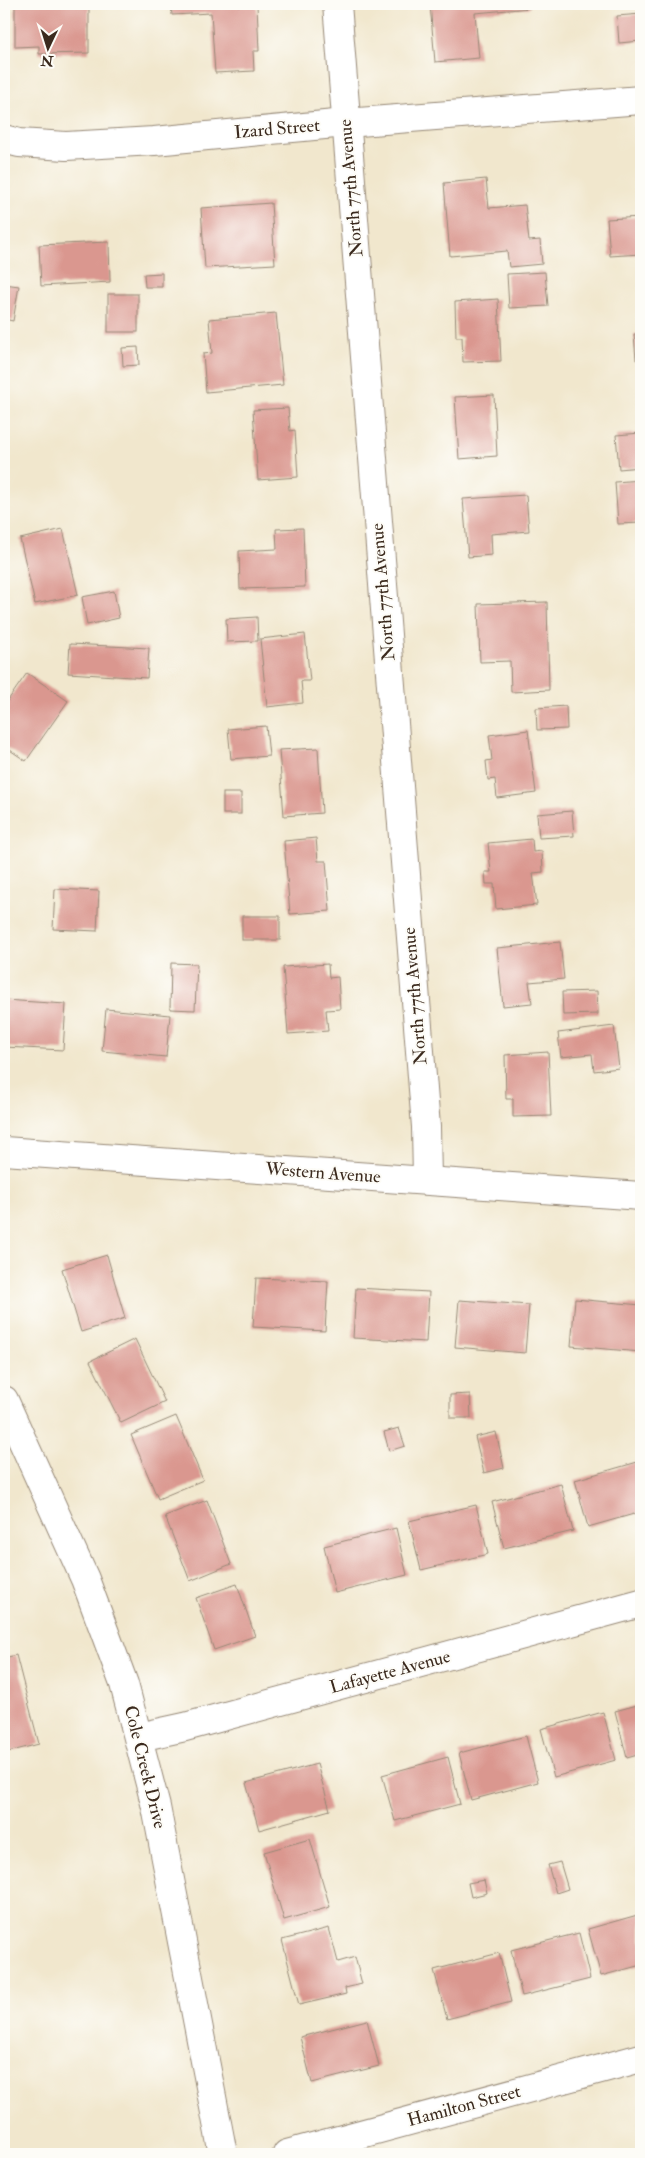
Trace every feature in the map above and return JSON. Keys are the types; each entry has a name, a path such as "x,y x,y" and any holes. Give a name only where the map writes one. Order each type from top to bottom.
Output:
{"street":[{"name":"North 77th Avenue","path":"337,4 424,1107 427,1180"},
{"name":"Izard Street","path":"4,139 19,143 66,146 154,141 346,123 641,100"},
{"name":"Western Avenue","path":"4,1151 641,1196"},
{"name":"Cole Creek Drive","path":"4,1400 85,1579 124,1684 156,1807 223,2154"},
{"name":"Lafayette Avenue","path":"139,1737 185,1727 641,1603"},
{"name":"Hamilton Street","path":"287,2154 641,2058"}],"building":[{"path":"15,4 89,4 89,53 39,54 39,46 15,47"},
{"path":"171,4 257,5 259,51 253,51 254,71 215,73 211,13 172,15"},
{"path":"430,4 529,4 530,8 475,13 479,58 435,62"},
{"path":"641,14 641,41 619,43 617,16"},
{"path":"486,179 489,208 525,205 529,241 540,240 542,264 509,267 507,251 450,256 444,183"},
{"path":"271,203 275,264 205,268 201,208"},
{"path":"641,217 641,254 610,256 607,219"},
{"path":"109,242 110,282 41,286 39,245"},
{"path":"545,272 548,306 509,308 507,274"},
{"path":"162,273 162,287 145,287 144,274"},
{"path":"4,284 19,286 13,321 4,319"},
{"path":"108,294 138,294 138,332 108,332"},
{"path":"498,299 501,361 463,362 462,337 456,337 455,302"},
{"path":"276,313 283,385 206,392 203,354 212,353 209,319"},
{"path":"634,334 641,334 641,360 636,360"},
{"path":"138,347 139,365 123,366 122,348"},
{"path":"494,395 497,456 459,459 455,397"},
{"path":"288,408 290,431 295,430 298,477 258,480 253,410"},
{"path":"641,433 641,467 619,469 616,435"},
{"path":"641,480 641,523 618,524 615,482"},
{"path":"526,495 529,531 491,534 492,555 468,557 463,499"},
{"path":"303,528 305,587 240,589 239,551 277,549 276,529"},
{"path":"63,529 78,595 35,604 20,539"},
{"path":"114,591 119,618 87,625 82,597"},
{"path":"547,602 549,690 511,692 510,661 480,662 478,604"},
{"path":"257,617 258,641 227,642 226,619"},
{"path":"305,634 310,681 301,681 303,703 267,707 260,639"},
{"path":"70,644 149,648 147,678 68,673"},
{"path":"27,673 68,701 26,761 4,746 4,706"},
{"path":"566,706 567,729 537,730 536,708"},
{"path":"266,726 269,756 231,759 228,729"},
{"path":"528,730 536,793 497,798 495,779 488,780 486,761 492,760 489,735"},
{"path":"318,748 322,813 284,816 279,750"},
{"path":"223,793 241,793 241,814 223,814"},
{"path":"572,811 574,836 539,838 537,814"},
{"path":"316,838 318,861 326,861 330,911 290,914 284,841"},
{"path":"532,839 533,852 542,851 543,872 533,873 537,905 496,909 494,884 486,884 485,872 491,872 488,843"},
{"path":"55,889 99,891 97,931 53,929"},
{"path":"242,916 280,916 280,940 242,940"},
{"path":"560,942 564,979 529,982 532,1003 503,1006 497,948"},
{"path":"171,963 197,964 195,1010 170,1009"},
{"path":"328,964 329,978 338,977 340,1009 326,1010 328,1031 288,1034 283,967"},
{"path":"597,991 598,1014 563,1015 562,992"},
{"path":"4,1000 66,1004 63,1050 4,1047"},
{"path":"106,1009 170,1015 166,1057 102,1051"},
{"path":"614,1026 619,1068 594,1071 592,1054 561,1057 558,1033"},
{"path":"548,1052 551,1116 513,1117 513,1099 506,1099 505,1055"},
{"path":"107,1255 125,1318 81,1332 62,1269"},
{"path":"256,1278 328,1281 325,1331 253,1327"},
{"path":"356,1288 429,1292 426,1342 353,1338"},
{"path":"575,1299 641,1305 641,1352 571,1346"},
{"path":"459,1300 529,1305 525,1353 455,1347"},
{"path":"135,1339 165,1402 121,1423 90,1361"},
{"path":"470,1394 471,1418 450,1418 450,1395"},
{"path":"176,1416 203,1480 158,1499 131,1435"},
{"path":"399,1428 405,1446 389,1451 384,1432"},
{"path":"496,1432 504,1468 484,1473 475,1437"},
{"path":"641,1461 641,1512 588,1527 575,1480"},
{"path":"561,1484 573,1531 504,1548 492,1502"},
{"path":"207,1500 231,1564 190,1581 165,1516"},
{"path":"476,1505 488,1554 421,1570 409,1521"},
{"path":"396,1528 407,1575 335,1593 324,1546"},
{"path":"237,1584 255,1636 214,1650 196,1598"},
{"path":"16,1655 39,1744 4,1753 4,1658"},
{"path":"641,1704 641,1754 627,1758 615,1711"},
{"path":"603,1712 616,1760 554,1777 541,1729"},
{"path":"526,1736 538,1782 471,1800 459,1753"},
{"path":"448,1757 460,1804 395,1821 382,1775"},
{"path":"317,1764 330,1810 259,1830 246,1783"},
{"path":"310,1839 330,1907 284,1920 264,1852"},
{"path":"560,1862 568,1889 556,1893 548,1865"},
{"path":"484,1880 487,1893 471,1897 468,1883"},
{"path":"641,1914 641,1965 601,1976 588,1929"},
{"path":"329,1928 338,1962 355,1957 362,1984 345,1988 346,1994 299,2005 282,1940"},
{"path":"579,1933 590,1979 522,1996 511,1950"},
{"path":"499,1953 511,2002 447,2019 434,1970"},
{"path":"367,2020 379,2066 312,2083 300,2037"}]}
